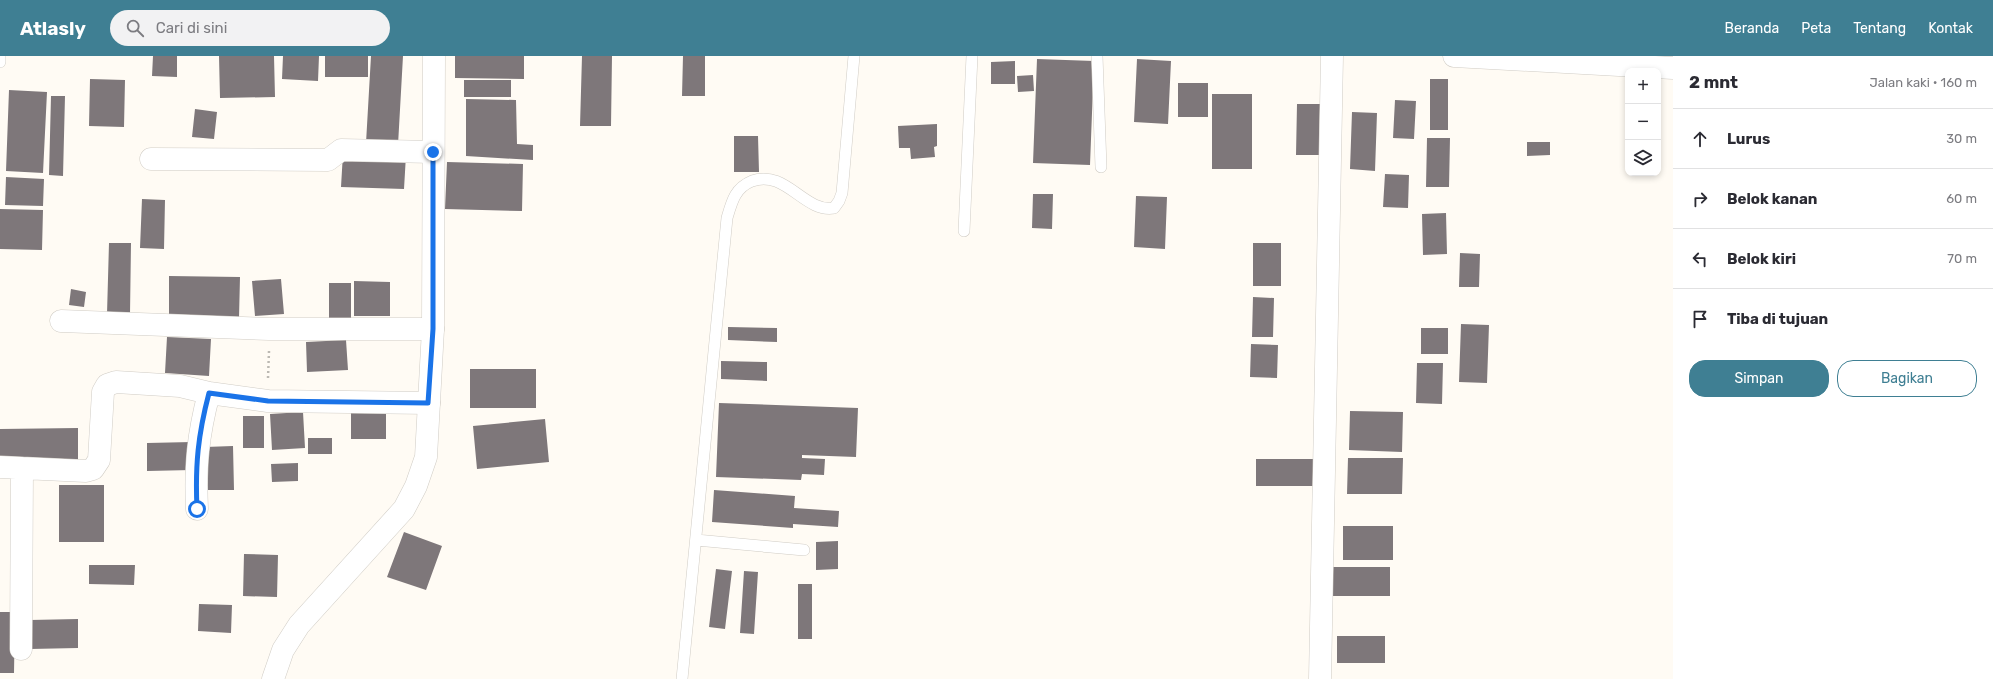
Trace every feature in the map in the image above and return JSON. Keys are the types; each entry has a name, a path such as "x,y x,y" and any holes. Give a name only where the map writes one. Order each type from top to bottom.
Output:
{"street":[{"path":"273,679 284,650 299,625 407,503 416,486 426,457 433,329 434,56"},
{"path":"1320,679 1332,56"},
{"path":"1454,56 1673,68"},
{"path":"151,159 328,160 341,150 433,152"},
{"path":"61,321 269,329 433,329"},
{"path":"0,467 86,471 95,467 99,460 103,392 107,385 116,382 180,386 209,393 268,401 428,403"},
{"path":"197,509 196,453 199,430 209,393"},
{"path":"21,649 22,468"}],"lane":[{"path":"0,56 0,62"},
{"path":"682,679 727,218 732,199 742,185 758,179 778,181 816,206 826,210 834,208 840,201 842,193 854,56"},
{"path":"964,230 972,56"},
{"path":"1097,56 1100,167"},
{"path":"696,540 804,550"}],"path":[{"path":"268,401 269,329"}],"building":[{"path":"153,56 177,56 177,77 152,76"},
{"path":"219,56 274,56 275,97 220,98"},
{"path":"283,56 319,56 318,81 282,79"},
{"path":"325,56 368,56 368,77 325,77"},
{"path":"371,56 403,56 398,145 366,143"},
{"path":"455,56 524,56 524,79 455,78"},
{"path":"582,56 612,56 611,126 580,126"},
{"path":"683,56 705,56 705,96 682,96"},
{"path":"1037,59 1094,61 1090,165 1033,163"},
{"path":"1137,59 1171,61 1168,124 1134,122"},
{"path":"1015,61 1015,84 991,84 991,62"},
{"path":"1033,75 1034,91 1018,92 1017,76"},
{"path":"90,79 125,80 124,127 89,126"},
{"path":"1430,79 1448,79 1448,130 1430,130"},
{"path":"464,80 511,80 511,97 464,97"},
{"path":"1178,83 1208,83 1208,117 1178,117"},
{"path":"9,90 47,92 43,173 6,171"},
{"path":"1212,94 1252,94 1252,169 1212,169"},
{"path":"51,96 65,96 63,176 49,175"},
{"path":"466,99 516,100 517,144 533,145 533,160 466,156"},
{"path":"1395,100 1416,101 1414,139 1393,138"},
{"path":"1297,104 1320,104 1319,155 1296,155"},
{"path":"195,109 217,112 214,139 192,137"},
{"path":"1352,112 1377,113 1375,171 1350,169"},
{"path":"937,124 937,146 934,147 935,157 911,159 910,148 899,148 898,126"},
{"path":"734,136 758,136 759,172 734,172"},
{"path":"1427,138 1450,138 1449,187 1426,187"},
{"path":"1527,142 1550,142 1550,155 1527,156"},
{"path":"343,153 406,155 404,189 341,187"},
{"path":"447,162 523,164 522,211 445,209"},
{"path":"1385,174 1409,175 1408,208 1383,207"},
{"path":"6,177 44,179 43,206 5,205"},
{"path":"1033,194 1053,194 1052,229 1032,228"},
{"path":"1136,196 1167,197 1165,249 1134,247"},
{"path":"142,199 165,200 164,249 140,248"},
{"path":"0,209 43,210 42,250 0,249"},
{"path":"1446,213 1447,254 1423,255 1422,214"},
{"path":"109,243 131,243 130,314 107,314"},
{"path":"1253,243 1281,243 1281,286 1253,286"},
{"path":"1460,253 1480,254 1479,287 1459,287"},
{"path":"169,276 240,277 239,318 169,318"},
{"path":"281,279 284,314 255,316 252,281"},
{"path":"354,281 390,282 390,316 354,316"},
{"path":"329,283 351,283 351,321 329,321"},
{"path":"71,289 86,292 84,307 69,305"},
{"path":"1253,297 1274,298 1273,337 1252,337"},
{"path":"1461,324 1489,325 1487,383 1459,382"},
{"path":"728,327 777,328 777,342 728,340"},
{"path":"1421,328 1448,328 1448,354 1421,354"},
{"path":"167,337 211,339 209,376 165,373"},
{"path":"346,340 348,370 307,372 306,342"},
{"path":"1251,344 1278,345 1277,378 1250,377"},
{"path":"721,361 767,362 767,381 721,379"},
{"path":"1417,363 1443,363 1442,404 1416,403"},
{"path":"470,369 536,369 536,408 470,408"},
{"path":"719,403 858,408 856,457 802,455 802,458 825,459 824,475 802,474 801,480 716,477"},
{"path":"351,408 386,408 386,439 351,439"},
{"path":"1350,411 1403,412 1402,452 1349,450"},
{"path":"303,412 305,448 272,450 270,414"},
{"path":"243,416 264,416 264,448 243,448"},
{"path":"545,419 549,462 477,469 473,426"},
{"path":"78,428 78,462 0,463 0,429"},
{"path":"308,438 332,438 332,454 308,454"},
{"path":"192,442 192,470 147,471 147,443"},
{"path":"233,446 234,490 206,490 205,447"},
{"path":"1348,458 1403,458 1402,494 1347,494"},
{"path":"1256,459 1313,459 1313,486 1256,486"},
{"path":"298,463 298,481 272,482 271,464"},
{"path":"59,485 104,485 104,542 59,542"},
{"path":"714,490 795,496 794,508 839,511 838,527 793,524 793,528 712,522"},
{"path":"1343,526 1393,526 1393,560 1343,560"},
{"path":"404,532 442,546 426,590 387,577"},
{"path":"838,541 838,569 816,570 816,542"},
{"path":"244,554 278,555 277,597 243,596"},
{"path":"89,565 135,565 134,585 89,584"},
{"path":"1333,567 1390,567 1390,596 1333,596"},
{"path":"716,569 732,571 725,629 709,627"},
{"path":"744,571 758,572 754,634 740,633"},
{"path":"798,584 812,584 812,639 798,639"},
{"path":"199,604 232,605 231,633 198,631"},
{"path":"0,612 15,612 14,673 0,673"},
{"path":"78,619 78,648 30,649 30,620"},
{"path":"1337,636 1385,636 1385,663 1337,663"}],"route":[{"path":"197,509 196,453 199,430 209,393 268,401 428,403 433,329 433,152"}]}
